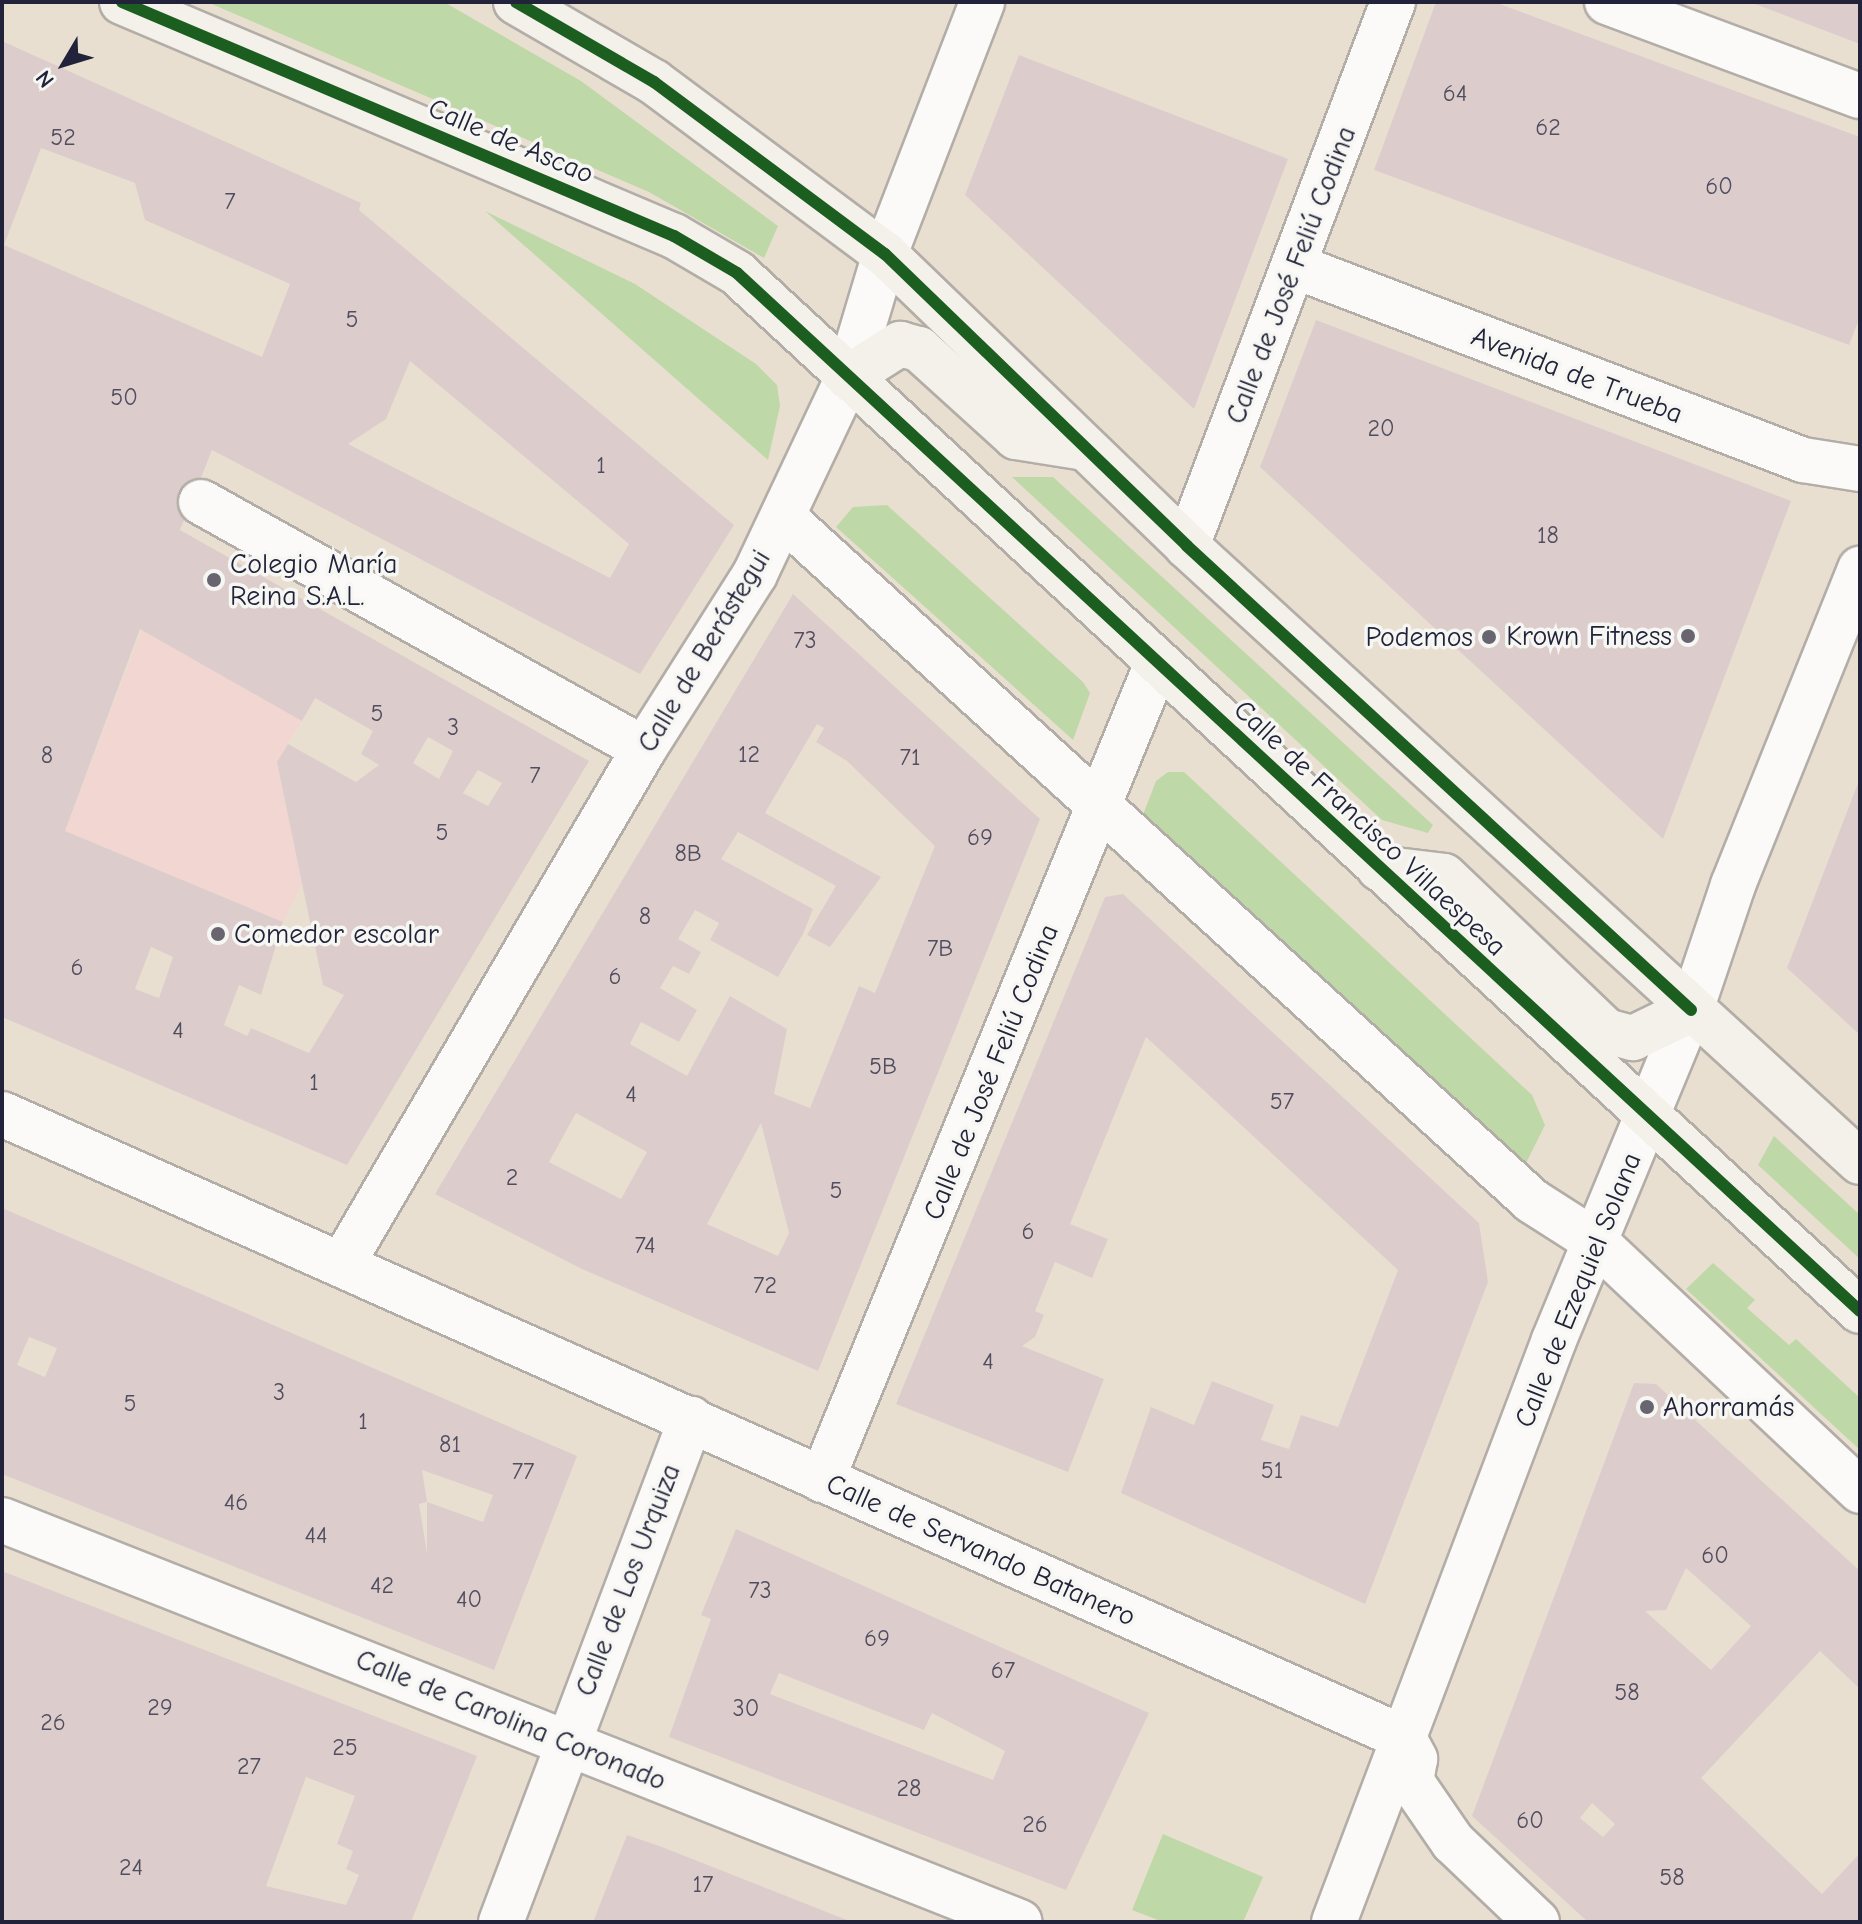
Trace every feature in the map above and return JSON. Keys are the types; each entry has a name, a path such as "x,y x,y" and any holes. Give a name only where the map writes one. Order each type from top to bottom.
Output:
{"street":[{"name":"Calle de Ascao","path":"122,2 674,236 737,273 848,377"},
{"path":"516,2 663,88 885,254 1187,546 1691,1010 1856,1151"},
{"name":"Calle de Berástegui","path":"344,1261 783,517 848,377 885,254 982,2"},
{"name":"Calle de José Feliú Codina","path":"1187,546 1297,267 1393,2"},
{"path":"1607,2 1860,96"},
{"name":"Avenida de Trueba","path":"1297,267 1803,460 1860,469"},
{"path":"848,377 900,344 919,349 1016,437 1085,448"},
{"name":"Calle de Francisco Villaespesa","path":"848,377 1860,1311"},
{"path":"201,502 644,749"},
{"path":"783,517 1098,808 1532,1201 1596,1242 1860,1491"},
{"name":"Calle de Ezequiel Solana","path":"1334,1922 1860,569"},
{"name":"Calle de José Feliú Codina","path":"822,1480 1157,663"},
{"name":"Calle de Francisco Villaespesa","path":"1379,868 1444,876 1606,1031 1633,1038 1691,1010"},
{"name":"Calle de Servando Batanero","path":"2,1114 344,1261 822,1480 1404,1738"},
{"name":"Calle de Los Urquiza","path":"501,1922 691,1419"},
{"name":"Calle de Carolina Coronado","path":"2,1520 569,1741 1020,1922"},
{"path":"1404,1738 1415,1759 1411,1781 1453,1842 1537,1922"}],"shaded area":[{"path":"180,530 356,631 277,762 302,883 283,922 65,831"}],"green space":[{"path":"207,2 444,2 581,81 778,226 764,258 649,192"},
{"path":"485,211 635,284 756,364 777,385 780,406 768,460"},
{"path":"1012,477 1053,477 1433,825 1428,833 1382,820"},
{"path":"887,505 1083,682 1090,693 1073,740 836,527 853,507"},
{"path":"1168,772 1184,772 1532,1095 1545,1125 1526,1163 1141,820 1156,781"},
{"path":"1774,1136 1860,1215 1860,1259 1758,1165"},
{"path":"1713,1263 1755,1300 1747,1308 1789,1345 1796,1339 1860,1398 1860,1450 1686,1289"},
{"path":"1163,1834 1263,1877 1243,1922 1163,1922 1132,1910"}],"building":[{"path":"1436,2 1494,2 1860,137 1860,317 1849,345 1374,170"},
{"path":"1750,2 1860,2 1860,44"},
{"path":"2,41 361,203 359,210 734,525 640,674 212,450 180,530 589,761 347,1165 2,1017","holes":["41,148 135,183 145,220 290,284 262,357 4,245","410,361 629,544 610,578 348,444 386,419","140,629 302,721 315,698 373,731 361,754 379,765 356,782 288,744 277,762 323,985 344,995 309,1053 251,1028 247,1036 224,1025 239,985 261,995 283,922 65,831","428,737 453,751 439,779 413,763","478,770 502,783 488,806 463,793","151,947 173,957 159,998 135,989"]},
{"path":"1019,55 1288,159 1194,409 965,195"},
{"path":"1316,320 1791,501 1663,839 1260,467"},
{"path":"793,594 1040,819 818,1371 582,1269 435,1194","holes":["817,724 824,728 816,742 847,761 935,846 875,993 859,986 810,1108 774,1094 787,1029 730,996 687,1076 630,1044 641,1022 679,1042 697,1010 660,988 673,966 689,974 701,952 678,939 695,910 719,923 710,940 778,977 803,934 813,909 721,859 738,832 836,886 807,935 830,947 881,877 765,813","576,1113 647,1152 621,1199 549,1162","761,1123 789,1233 778,1256 707,1224"]},
{"path":"1860,778 1860,1035 1787,968"},
{"path":"1123,894 1479,1223 1488,1282 1365,1604 1121,1493 1151,1407 1194,1425 1212,1381 1274,1405 1261,1440 1289,1449 1301,1415 1338,1427 1398,1270 1146,1037 1070,1224 1108,1239 1092,1278 1055,1262 1035,1311 1044,1315 1035,1337 1022,1346 1104,1379 1068,1472 896,1404 1105,897"},
{"path":"2,1208 577,1456 494,1670 2,1474","holes":["29,1337 57,1348 45,1377 17,1365","422,1470 493,1495 483,1522 427,1502","427,1502 427,1553 419,1504"]},
{"path":"1634,1383 1656,1384 1860,1571 1860,1689 1820,1651 1701,1778 1822,1894 1860,1853 1860,1922 1588,1922 1472,1816","holes":["1686,1568 1751,1626 1711,1670 1645,1611 1666,1610","1592,1803 1615,1824 1603,1837 1580,1818"]},
{"path":"736,1529 1149,1713 1066,1890 669,1737 711,1619 701,1615","holes":["779,1673 924,1730 932,1713 1005,1751 993,1780 770,1694"]},
{"path":"2,1571 477,1756 411,1922 2,1922","holes":["306,1777 355,1796 337,1844 353,1851 346,1869 359,1875 346,1905 266,1886"]},
{"path":"627,1835 662,1847 852,1922 593,1922"}],"cycle path":[{"path":"122,2 674,236 737,273 1860,1311"},
{"path":"516,2 654,82 885,254 1187,546 1691,1010"}],"place":[{"name":"Colegio María Reina S.A.L.","path":"214,580"},
{"name":"Krown Fitness","path":"1688,636"},
{"name":"Podemos","path":"1489,637"},
{"name":"Comedor escolar","path":"218,934"},
{"name":"Ahorramás","path":"1647,1407"}]}
